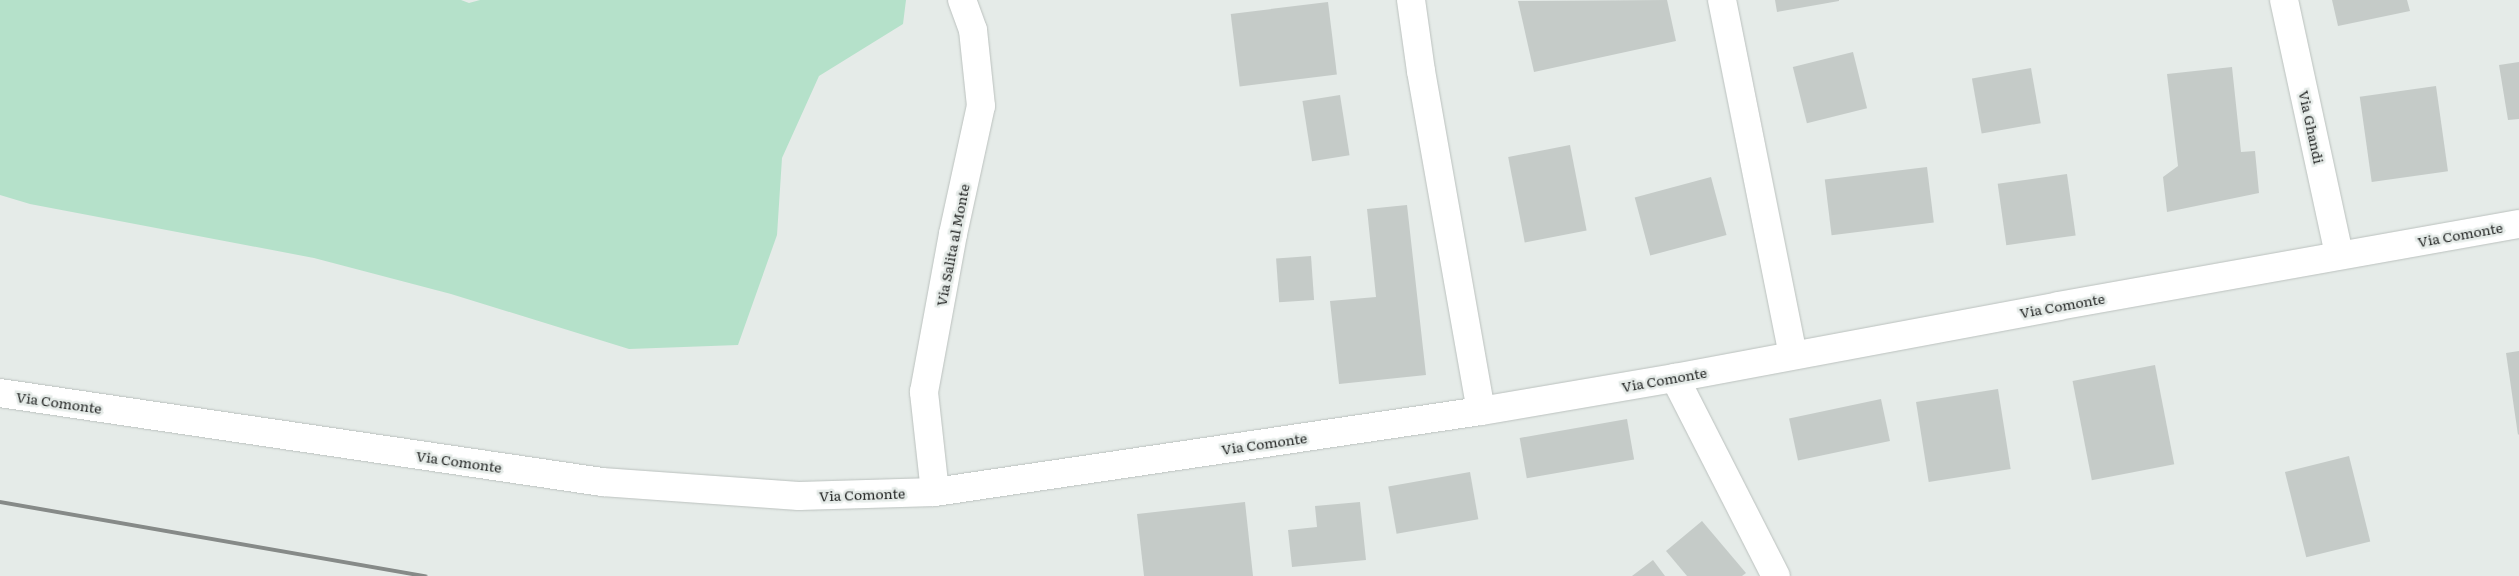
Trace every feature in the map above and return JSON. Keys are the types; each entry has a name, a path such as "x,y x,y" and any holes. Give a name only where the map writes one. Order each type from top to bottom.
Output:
{"street":[{"name":"Via Salita al Monte","path":"935,492 924,392 953,234 981,106 973,30 962,0"},
{"path":"1411,0 1420,71 1481,411"},
{"path":"1722,0 1793,355"},
{"name":"Via Ghandi","path":"2284,0 2339,254"},
{"name":"Via Comonte","path":"0,394 602,482 799,496 935,492 1481,411 1675,378 2339,254 2519,224"},
{"path":"1675,378 1776,576"}],"green space":[{"path":"0,0 461,0 469,3 480,0 906,0 903,24 819,76 782,158 777,235 738,345 629,349 451,294 314,258 30,204 0,195"}],"building":[{"path":"1667,0 1676,41 1534,72 1518,1"},
{"path":"1775,0 1839,0 1839,1 1777,12"},
{"path":"2332,0 2407,0 2410,11 2338,26"},
{"path":"1328,2 1337,74 1240,86 1231,14"},
{"path":"1853,52 1867,108 1807,123 1793,67"},
{"path":"2519,62 2519,119 2508,120 2499,65"},
{"path":"2232,67 2241,152 2255,151 2259,193 2167,212 2163,177 2178,166 2167,74"},
{"path":"2031,68 2041,123 1982,134 1972,78"},
{"path":"2436,86 2448,171 2372,182 2360,97"},
{"path":"1340,95 1350,155 1312,161 1302,101"},
{"path":"1570,145 1587,230 1525,242 1508,157"},
{"path":"1927,167 1934,223 1832,235 1825,180"},
{"path":"2067,174 2076,235 2006,245 1998,184"},
{"path":"1711,177 1727,235 1650,255 1635,197"},
{"path":"1407,205 1426,375 1339,384 1330,301 1376,297 1367,209"},
{"path":"1311,256 1314,300 1279,302 1276,258"},
{"path":"2519,351 2519,434 2518,435 2506,353"},
{"path":"2155,365 2174,464 2092,480 2073,381"},
{"path":"1998,389 2011,469 1929,482 1916,402"},
{"path":"1881,399 1890,441 1798,461 1789,419"},
{"path":"1627,419 1634,459 1527,478 1520,438"},
{"path":"2349,456 2370,541 2306,557 2285,472"},
{"path":"1470,472 1478,519 1397,534 1388,486"},
{"path":"1245,502 1253,576 1144,576 1137,514"},
{"path":"1360,502 1366,560 1292,567 1288,530 1317,527 1315,506"},
{"path":"1702,521 1746,573 1742,576 1687,576 1666,551"},
{"path":"1653,560 1665,576 1632,576"}],"railway":[{"path":"0,502 426,576"}]}
